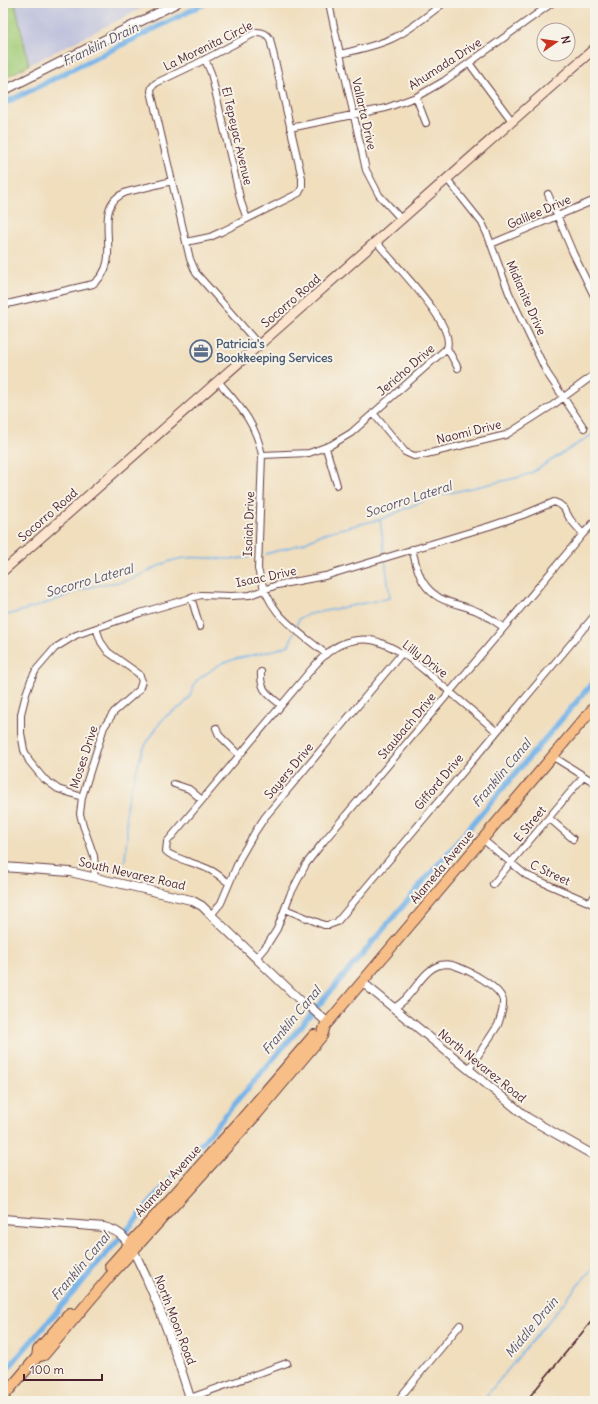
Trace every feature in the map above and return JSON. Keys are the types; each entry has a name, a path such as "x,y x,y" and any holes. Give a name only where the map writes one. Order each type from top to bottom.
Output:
{"main road":[{"name":"Socorro Road","path":"3,571 595,48"},
{"name":"Alameda Avenue","path":"3,1397 37,1357 44,1355 110,1276 130,1244 257,1114 322,1036 325,1023 362,982 595,706"}],"street":[{"path":"3,91 177,3"},
{"name":"Vallarta Drive","path":"329,3 363,160 368,176 379,195 401,219"},
{"path":"340,54 377,45 391,39 416,24 444,3"},
{"name":"Ahumada Drive","path":"290,128 386,108 416,97 469,63 552,3"},
{"name":"La Morenita Circle","path":"186,242 210,237 299,193 302,189 302,178 270,39 265,33 257,32 156,83 151,89 151,93 172,182 186,242 190,259 196,273 260,344"},
{"name":"El Tepeyac Avenue","path":"205,59 211,73 241,202 247,219"},
{"path":"469,63 512,121"},
{"path":"416,97 426,123"},
{"name":"Midianite Drive","path":"447,179 482,223 509,293 524,325 548,373 584,428"},
{"path":"3,304 93,284 100,279 108,265 107,219 109,209 114,200 121,194 172,182"},
{"path":"548,194 573,253 595,298"},
{"name":"Galilee Drive","path":"491,244 595,200"},
{"name":"Jericho Drive","path":"262,455 309,453 326,448 351,433 447,348 449,344 448,338 433,309 376,241"},
{"path":"447,348 458,368"},
{"name":"Naomi Drive","path":"373,413 405,452 417,456 506,435 564,398 595,374"},
{"name":"Isaiah Drive","path":"218,381 248,417 257,435 262,455 258,569 264,590 277,613 326,654"},
{"path":"326,448 338,485"},
{"name":"Isaac Drive","path":"82,797 58,790 43,778 31,764 24,750 21,733 22,714 31,680 43,661 55,648 82,632 191,597 201,595 250,595 277,585 316,578 523,515 554,502 564,508 570,519 583,534"},
{"name":"Staubach Drive","path":"256,958 270,941 290,895 306,864 324,840 450,692 503,627 595,521"},
{"path":"412,549 420,576 427,588 435,595 452,604 478,612 503,627"},
{"path":"191,597 200,627"},
{"name":"Gifford Drive","path":"285,909 324,925 329,925 336,922 595,615"},
{"name":"Moses Drive","path":"94,877 94,856 80,814 82,797 104,727 114,712 139,690 142,681 140,674 108,652 101,642 96,628"},
{"name":"Lilly Drive","path":"229,883 210,870 190,861 172,856 166,851 169,837 202,800 317,662 336,647 346,642 359,640 377,641 402,653 496,731"},
{"name":"Sayers Drive","path":"212,915 222,901 240,858 265,817 402,653"},
{"path":"261,672 262,686 266,692 281,705"},
{"path":"216,728 219,736 239,755"},
{"path":"552,756 583,777 595,783"},
{"name":"E Street","path":"493,884 583,777"},
{"path":"174,784 189,789 202,800"},
{"path":"549,818 573,840"},
{"name":"C Street","path":"482,839 526,875 593,904"},
{"name":"South Nevarez Road","path":"3,866 61,871 94,877 185,898 202,906 302,1003 310,1007 325,1023"},
{"path":"593,904 595,895"},
{"path":"393,1008 402,1003 429,971 439,965 446,964 456,966 495,987 503,1001 503,1007 498,1025 469,1069"},
{"name":"North Nevarez Road","path":"362,982 528,1118 595,1156"},
{"path":"3,1219 104,1227 118,1232 130,1244"},
{"name":"North Moon Road","path":"130,1244 153,1292 168,1331 190,1400"},
{"path":"397,1401 460,1325"},
{"path":"190,1400 287,1363"}],"shaded area":[{"path":"15,3 152,3 29,65"}],"green space":[{"path":"3,3 15,3 29,65 3,79"}],"waterway":[{"name":"Franklin Drain","path":"3,104 206,3"},
{"name":"Socorro Lateral","path":"266,554 301,544 332,531 382,519 432,497 520,477 531,473 595,433"},
{"path":"380,520 385,556"},
{"name":"Socorro Lateral","path":"3,616 47,603 84,589 132,579 174,560 193,557 231,559 250,557"},
{"path":"296,626 299,619 305,615 390,598 385,559"},
{"path":"113,871 125,860 127,836 126,807 128,798 143,749 159,724 166,716 182,706 189,698 196,681 220,664 289,645 294,632"},
{"name":"Franklin Canal","path":"3,1374 200,1145 595,680"},
{"name":"Middle Drain","path":"482,1401 595,1265"}],"railway":[{"path":"526,1401 595,1317"}],"place":[{"name":"Patricia's Bookkeeping Services","path":"201,351"}]}
